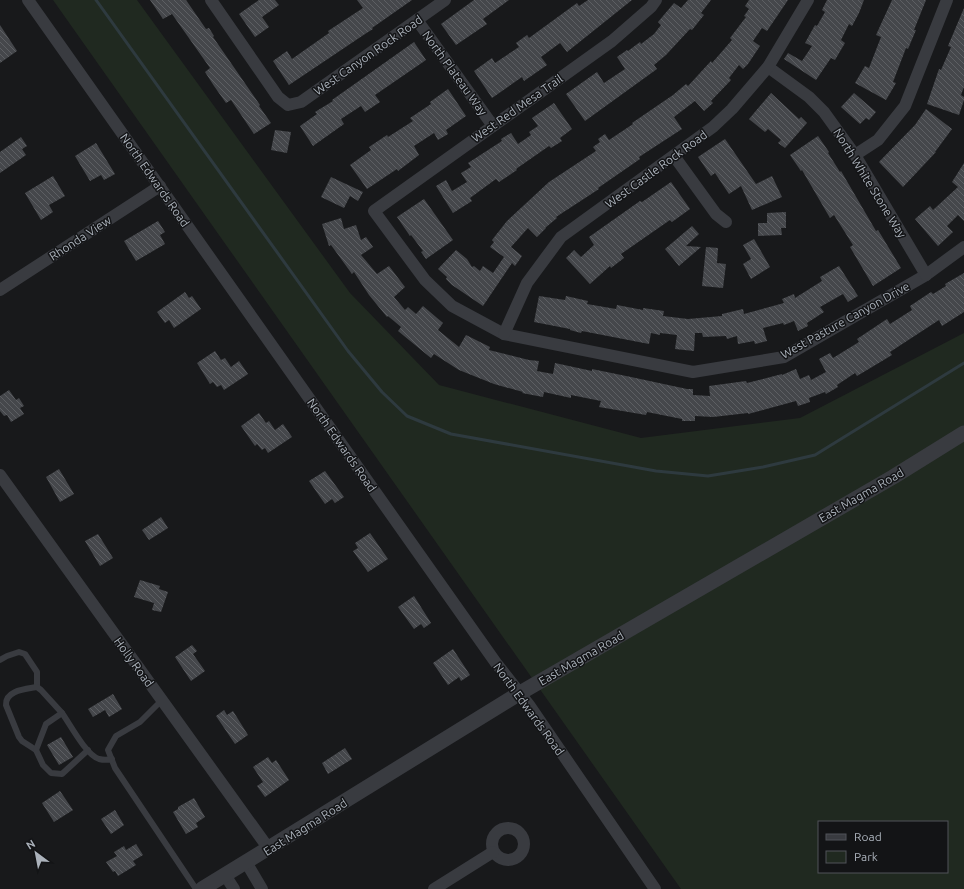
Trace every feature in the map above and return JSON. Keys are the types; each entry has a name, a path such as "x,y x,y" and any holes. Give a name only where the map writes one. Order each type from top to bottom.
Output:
{"street":[{"name":"North Edwards Road","path":"28,0 496,663 520,694 655,889"},
{"name":"West Canyon Rock Road","path":"214,1 278,97 288,105 301,102 445,0"},
{"name":"West Red Mesa Trail","path":"374,211 612,41 656,0"},
{"name":"West Castle Rock Road","path":"504,334 527,283 562,238 713,127 728,114 768,67 808,0"},
{"path":"855,155 878,140 905,106 947,0"},
{"name":"North Plateau Way","path":"417,20 493,126"},
{"name":"North White Stone Way","path":"768,67 809,97 824,112 855,155 926,275"},
{"path":"674,156 716,214 726,222"},
{"name":"Rhonda View","path":"0,290 160,186"},
{"name":"West Pasture Canyon Drive","path":"374,211 425,280 452,306 504,334 693,372 784,357 926,275 964,247"},
{"name":"East Magma Road","path":"202,889 520,694 893,477 964,433"},
{"name":"Holly Road","path":"0,475 269,849"},
{"path":"434,889 493,852"},
{"path":"246,862 262,889"},
{"path":"225,875 234,889"}],"lane":[{"path":"0,660 19,652 25,654 37,672 37,687"},
{"path":"37,687 62,712 94,757 100,760 112,759"},
{"path":"6,705 6,701 12,693 37,687"},
{"path":"0,700 6,705 19,737 24,743 36,750 43,765 51,772 62,774 88,750"},
{"path":"162,700 140,722 116,736 108,750 115,768 196,889"},
{"path":"36,750 46,724 62,712"}],"green space":[{"path":"53,0 137,0 350,293 439,385 641,438 800,418 964,333 964,889 681,889"}],"building":[{"path":"150,0 186,0 206,29 209,28 214,36 213,37 271,123 254,134 231,100 226,103 214,86 205,72 210,68 172,14 163,19"},
{"path":"259,0 275,0 279,5 262,17 269,27 255,37 239,14"},
{"path":"357,0 412,0 372,28 373,29 289,85 273,61 287,51 292,59 329,33 328,31 363,8"},
{"path":"474,0 509,0 483,19 487,24 456,45 441,24"},
{"path":"588,0 632,0 567,52 560,43 541,57 547,65 524,81 522,77 492,98 474,71 492,58 495,63 519,47 516,43 527,35 529,38 577,3 579,6"},
{"path":"688,0 711,0 701,13 704,15 692,30 690,29 666,55 654,65 657,69 585,121 566,94 597,72 604,83 625,69 617,57 640,42 641,44 654,34 661,25 658,22 674,3 681,8"},
{"path":"749,0 788,0 767,31 762,28 753,41 760,46 748,64 743,69 739,65 729,78 731,80 711,101 713,103 704,111 695,101 674,117 682,129 639,157 640,159 598,188 599,189 556,217 557,218 537,237 528,228 511,247 522,256 515,266 512,263 483,306 452,285 446,279 447,277 438,269 456,250 467,259 472,267 474,266 480,271 483,266 493,273 504,257 490,247 494,242 492,240 507,221 549,182 596,151 593,147 600,142 598,139 605,134 609,140 673,95 686,84 688,86 711,61 712,63 732,40 730,38 746,17 744,16 749,9 745,6"},
{"path":"827,0 864,0 852,26 849,24 841,40 845,43 835,60 831,58 816,80 784,59 788,53 802,61 812,46 805,43 815,25 817,26 825,12 822,10"},
{"path":"892,0 926,0 914,30 916,30 908,49 906,48 893,82 896,83 886,100 855,83 865,66 869,68 881,37 876,35"},
{"path":"964,8 964,87 961,95 964,97 964,100 959,115 927,104 939,69 941,70 951,47 948,46"},
{"path":"0,25 17,51 0,63"},
{"path":"414,42 426,60 375,95 380,102 365,112 361,106 341,119 344,124 313,146 300,126 317,114 315,112 333,101 332,100"},
{"path":"448,89 466,116 446,130 448,134 438,140 434,133 414,146 419,155 398,171 397,169 367,189 350,165 371,150 369,147 413,121 410,118 431,104 430,102"},
{"path":"771,93 799,119 801,117 807,123 785,148 778,143 781,140 768,129 765,132 749,119"},
{"path":"854,93 876,112 869,120 866,118 860,124 841,107"},
{"path":"554,103 572,129 560,138 562,141 551,148 549,146 499,182 496,179 470,198 472,201 453,213 436,186 446,180 452,191 467,182 461,173 471,167 468,163 502,141 501,139 511,133 518,144 531,135 529,132 538,126 532,118"},
{"path":"926,109 952,129 936,152 903,187 879,162 915,125"},
{"path":"275,130 291,132 287,153 271,150"},
{"path":"818,136 840,172 841,171 876,231 878,230 901,268 873,286 850,247 853,245 834,215 830,218 802,170 801,171 790,155"},
{"path":"21,137 27,146 22,149 26,155 0,173 0,152"},
{"path":"725,139 756,184 772,176 782,197 752,210 741,186 729,194 715,173 711,176 698,157"},
{"path":"96,143 115,174 104,180 101,175 90,181 75,156"},
{"path":"964,163 964,221 958,215 947,226 953,232 938,246 915,219 930,206 933,210 958,187 952,182"},
{"path":"53,176 65,196 49,205 53,212 41,220 25,193"},
{"path":"331,177 363,192 358,201 350,196 344,208 321,197"},
{"path":"671,182 690,209 672,222 670,220 621,254 624,258 611,268 610,266 590,284 566,258 574,250 581,257 594,245 589,237 640,201 642,202"},
{"path":"424,199 453,240 426,259 421,252 423,251 411,235 410,236 397,217"},
{"path":"786,212 786,228 781,228 782,235 758,236 758,223 767,223 767,213"},
{"path":"341,218 344,229 356,225 361,240 366,237 373,247 361,255 377,274 389,266 405,287 394,297 405,310 408,307 416,314 423,306 443,323 438,330 459,347 466,335 490,347 489,350 539,361 537,371 553,374 555,363 693,389 693,395 710,396 709,386 746,381 747,383 782,375 796,369 800,379 809,375 811,380 826,372 819,359 830,353 833,358 859,342 857,339 887,319 890,324 912,310 910,306 931,292 933,294 946,286 945,284 964,273 964,312 942,326 939,320 890,352 892,355 857,376 855,373 837,385 838,387 826,394 825,392 809,398 810,402 798,406 796,401 748,414 713,417 695,416 695,421 682,421 682,419 647,412 646,415 599,407 601,401 571,395 571,398 544,392 543,397 522,393 523,392 494,384 459,370 434,354 431,358 398,331 401,327 388,316 387,317 369,295 354,272 352,274 331,245 329,246 322,224"},
{"path":"158,221 165,232 160,235 165,244 136,261 124,241"},
{"path":"692,226 699,234 686,246 701,247 679,266 665,249"},
{"path":"754,239 770,267 751,279 743,264 751,259 743,245"},
{"path":"706,247 718,248 717,263 726,264 723,288 702,286"},
{"path":"839,266 858,296 848,302 843,294 820,307 824,312 807,323 808,326 798,331 794,321 784,325 783,323 763,328 767,341 755,344 754,341 738,344 737,336 727,339 726,336 703,337 702,333 695,333 694,351 675,349 677,335 660,333 660,335 651,333 649,344 582,331 581,333 570,329 534,322 539,296 565,300 566,296 588,301 587,304 616,309 617,305 643,310 643,308 664,311 663,316 688,319 722,316 722,314 743,309 744,314 784,303 782,299 794,294 795,298 822,281 820,277"},
{"path":"185,292 189,298 192,296 201,309 174,328 169,320 165,323 157,312"},
{"path":"215,351 221,360 225,358 231,367 239,361 248,374 224,390 221,385 217,387 213,382 210,384 197,363"},
{"path":"9,390 16,400 19,398 24,406 20,408 24,414 11,422 7,415 4,416 0,411 0,396"},
{"path":"259,413 266,423 269,421 275,430 283,424 292,437 268,453 265,448 262,450 257,444 255,446 241,426"},
{"path":"59,469 74,494 60,502 46,477"},
{"path":"325,471 344,497 335,503 332,499 325,504 309,481"},
{"path":"161,517 168,528 149,540 142,530"},
{"path":"370,533 388,559 368,572 353,551 358,548 355,543"},
{"path":"98,534 113,558 100,566 85,541"},
{"path":"140,580 160,586 159,589 168,592 161,612 152,610 154,603 134,597"},
{"path":"414,596 431,623 424,628 421,624 414,629 398,607"},
{"path":"192,645 197,651 193,654 205,671 191,681 175,657"},
{"path":"453,649 470,675 461,681 459,677 448,685 433,663"},
{"path":"113,694 122,709 109,717 105,710 93,717 88,709"},
{"path":"224,710 227,715 233,711 248,735 235,744 216,716"},
{"path":"61,737 73,757 59,765 47,745"},
{"path":"345,748 352,759 328,774 322,763"},
{"path":"268,757 272,763 276,760 289,780 265,797 257,786 263,782 253,767"},
{"path":"60,791 73,810 54,822 42,803"},
{"path":"194,798 205,817 196,823 198,827 186,834 173,812 178,809 178,807"},
{"path":"115,810 124,825 111,834 101,819"},
{"path":"136,844 143,855 133,861 136,865 118,876 106,862 117,856 114,852 124,846 126,850"}],"waterway":[{"path":"96,0 348,351 382,392 407,416 451,434 656,471 708,476 763,467 815,455 964,363"}]}
